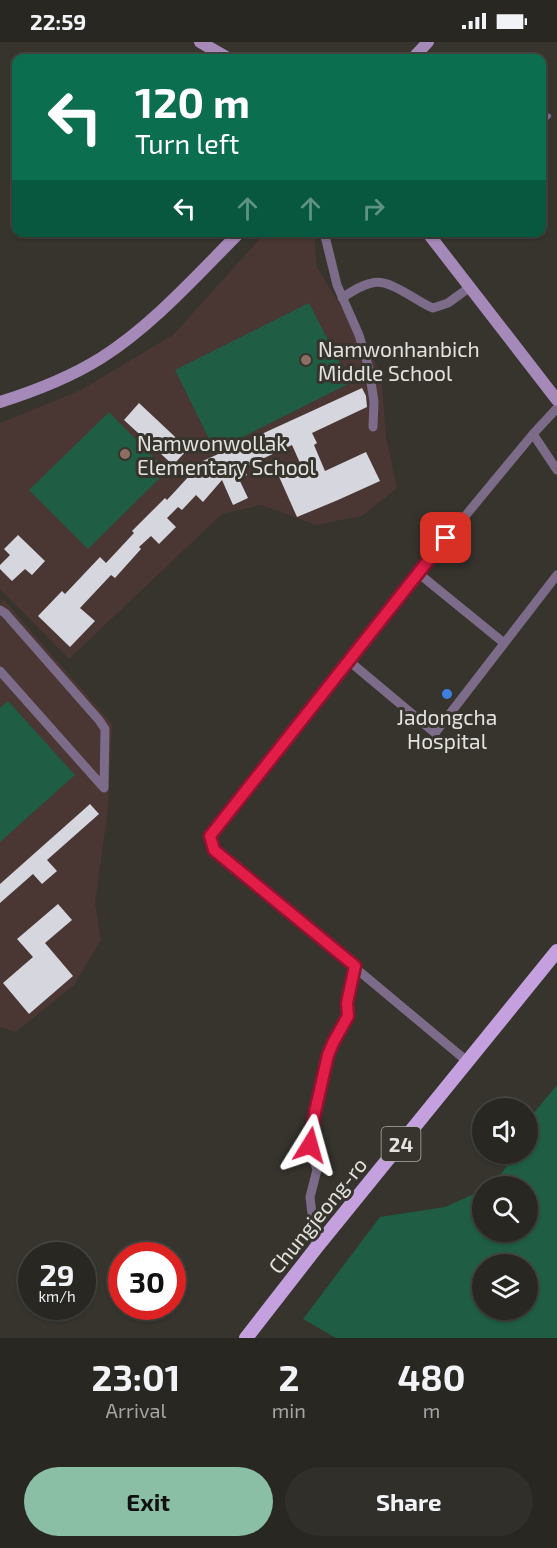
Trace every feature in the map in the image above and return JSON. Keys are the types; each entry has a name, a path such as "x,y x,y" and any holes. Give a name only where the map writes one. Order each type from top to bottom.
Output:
{"main road":[{"name":"Chungjeong-ro","path":"246,1338 316,1248 557,951"}],"street":[{"path":"200,42 221,54"},
{"path":"417,54 428,42"},
{"path":"0,402 72,375 101,358 136,333 235,237"},
{"path":"325,237 337,285 359,335 369,369 374,402 373,427"},
{"path":"431,237 557,400"},
{"path":"342,298 375,282 393,286 433,308 448,303 470,287"},
{"path":"468,1062 214,850 210,836 418,573 532,434 557,408"},
{"path":"532,434 557,470"},
{"path":"418,573 504,643"},
{"path":"349,661 435,733 557,575"},
{"path":"0,610 105,729 104,788 0,671"},
{"path":"316,1248 310,1197 317,1170 310,1145 328,1055 348,1016 347,1003 355,966"}],"shaded area":[{"path":"261,237 314,237 317,267 381,372 386,436 397,488 362,516 316,525 261,505 222,514 69,659 0,589 0,423 81,390 174,334"},
{"path":"4,600 112,724 108,810 95,903 101,940 74,985 16,1032 0,1027 0,604"}],"green space":[{"path":"309,303 350,383 215,451 175,370"},
{"path":"109,412 167,471 88,549 29,490"},
{"path":"8,701 75,775 0,842 0,708"},
{"path":"557,1085 557,1338 336,1338 303,1319 380,1217 445,1207 472,1195 472,1242 538,1242 538,1176 499,1176 508,1164 538,1164 538,1108"}],"building":[{"path":"362,388 366,396 367,407 312,433 317,443 314,445 325,471 366,452 380,481 297,517 277,472 300,463 292,445 243,468 247,475 239,479 248,498 233,505 222,480 203,502 196,495 182,510 178,507 167,518 176,527 159,544 151,536 139,547 141,549 115,578 111,575 80,608 95,621 70,647 38,616 62,591 65,594 100,557 106,563 134,533 132,531 165,498 167,500 203,461"},
{"path":"139,403 188,449 173,465 124,420"},
{"path":"18,535 45,561 32,575 25,569 12,581 0,569 0,565 10,555 4,549"},
{"path":"90,804 99,814 47,860 57,871 42,884 33,874 0,903 0,884"},
{"path":"58,904 72,920 45,943 73,976 29,1014 3,983 33,957 17,939"}],"place":[{"name":"Namwonhanbich Middle School","path":"306,360"},
{"name":"Namwonwollak Elementary School","path":"125,454"},
{"name":"Jadongcha Hospital","path":"447,694"}],"route":[{"path":"310,1145 328,1055 348,1016 347,1003 355,966 225,860 214,850 210,836 446,538"}]}
